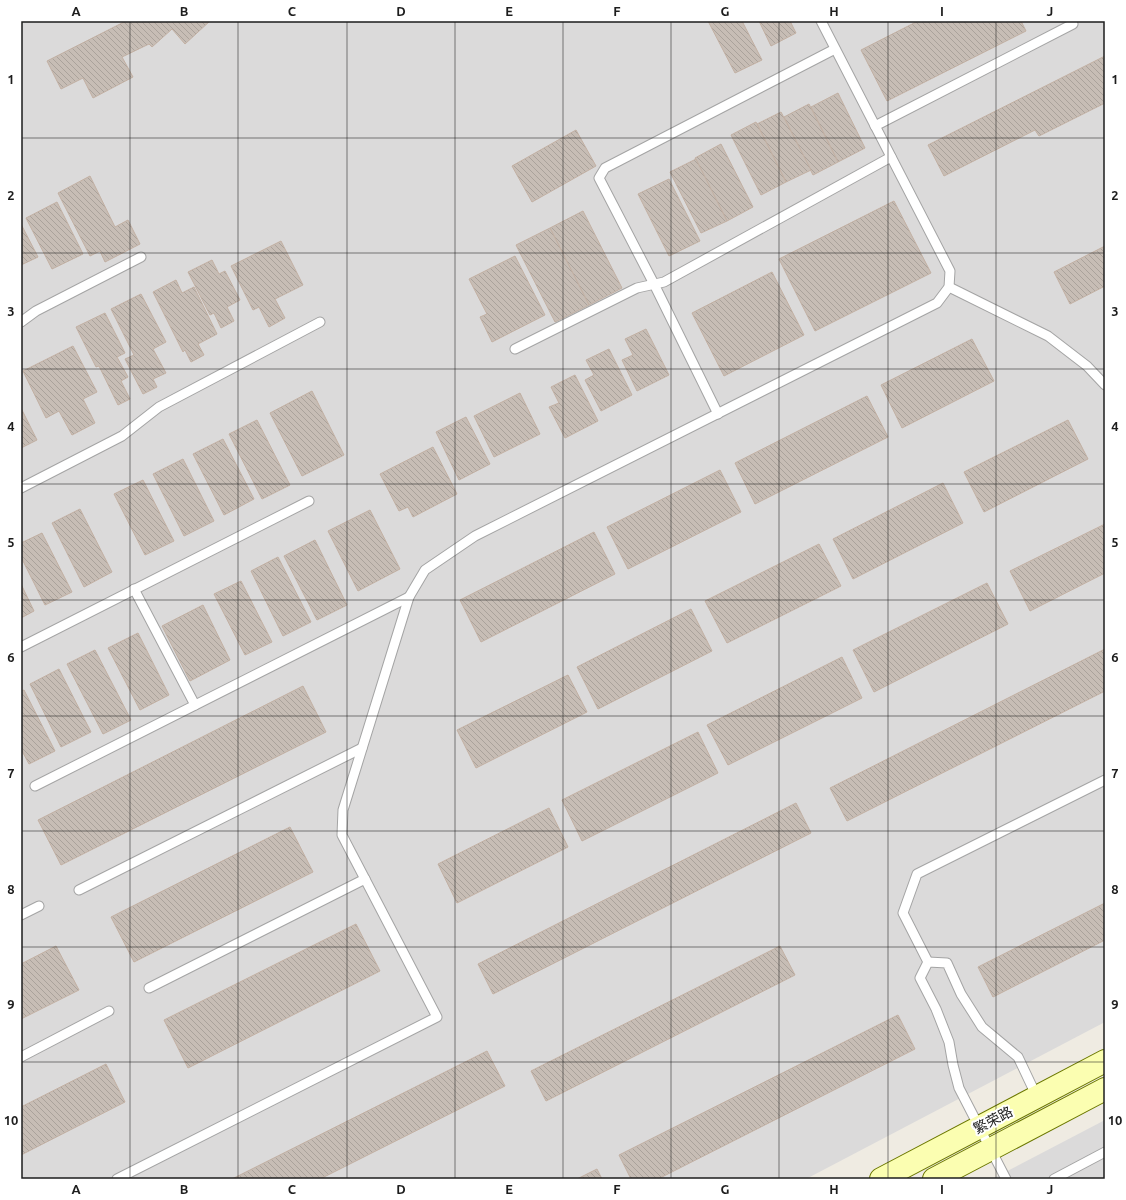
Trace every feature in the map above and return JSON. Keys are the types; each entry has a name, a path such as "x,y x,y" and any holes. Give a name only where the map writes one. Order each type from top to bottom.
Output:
{"main road":[{"name":"繁荣路","path":"881,1179 1105,1061"},
{"name":"繁荣路","path":"934,1179 1105,1089"}],"lane":[{"path":"117,1179 437,1017 342,835 343,810 408,597 425,570 475,536 937,303 949,287 950,271 821,21"},
{"path":"875,126 1073,24"},
{"path":"718,414 600,178 605,168 835,49"},
{"path":"515,349 637,288 664,282 891,157"},
{"path":"21,322 36,311 141,257"},
{"path":"949,287 1048,336 1086,366 1105,385"},
{"path":"21,488 122,436 159,407 320,322"},
{"path":"21,647 309,501"},
{"path":"134,589 195,705"},
{"path":"35,786 408,597"},
{"path":"79,890 362,748"},
{"path":"928,962 903,913 917,874 1105,780"},
{"path":"149,988 365,879"},
{"path":"21,915 39,906"},
{"path":"928,962 946,963 962,994 982,1027 1018,1057 1037,1097"},
{"path":"928,962 920,978 936,1010 949,1042 958,1088 1006,1179"},
{"path":"21,1057 109,1011"},
{"path":"1054,1179 1105,1152"}],"shaded area":[{"path":"21,21 1105,21 1105,1022 806,1179 21,1179"},
{"path":"1105,1120 1105,1179 992,1179"}],"building":[{"path":"126,21 210,21 185,44 172,29 152,47 149,44 122,57 133,77 93,98 83,78 61,89 47,61"},
{"path":"708,21 742,21 762,60 735,73"},
{"path":"759,21 790,21 796,33 771,46"},
{"path":"918,21 1021,21 1026,31 887,101 861,50"},
{"path":"1105,56 1105,103 1039,136 1035,130 944,176 928,145"},
{"path":"838,93 865,148 838,162 811,107"},
{"path":"809,104 838,162 813,175 784,117"},
{"path":"781,112 811,170 786,182 757,124"},
{"path":"756,122 786,182 761,195 731,135"},
{"path":"576,130 596,166 532,202 512,166"},
{"path":"721,144 753,207 727,221 695,158"},
{"path":"696,159 727,221 701,233 670,172"},
{"path":"90,176 115,227 128,220 140,244 105,262 100,251 90,256 58,193"},
{"path":"669,179 700,241 669,256 638,194"},
{"path":"894,201 931,273 815,331 779,259"},
{"path":"57,202 83,254 52,269 26,218"},
{"path":"583,211 622,288 589,305 550,228"},
{"path":"21,224 38,257 21,265"},
{"path":"550,228 589,305 555,322 516,245"},
{"path":"281,241 303,285 275,299 285,318 269,327 259,307 253,310 231,266"},
{"path":"1105,246 1105,286 1070,304 1054,272"},
{"path":"515,256 545,315 492,342 480,317 487,314 469,279"},
{"path":"212,260 219,274 225,271 240,300 227,307 234,321 221,328 214,313 210,315 188,272"},
{"path":"772,272 804,335 724,376 692,313"},
{"path":"176,280 182,293 194,287 217,334 198,344 204,355 191,362 185,350 183,352 153,292"},
{"path":"141,294 166,342 153,349 166,373 153,379 157,387 143,394 125,359 134,355 111,309"},
{"path":"105,313 125,353 117,357 128,377 121,381 130,399 118,405 99,366 96,367 76,327"},
{"path":"646,329 669,375 637,391 622,360 633,355 625,339"},
{"path":"972,339 994,381 902,428 881,385"},
{"path":"73,346 97,392 83,399 95,423 72,435 59,411 46,418 23,371"},
{"path":"609,349 632,395 601,411 585,380 594,375 586,360"},
{"path":"575,375 598,421 565,438 549,407 559,403 551,387"},
{"path":"312,391 344,455 302,476 270,413"},
{"path":"520,393 540,434 494,457 474,416"},
{"path":"867,396 888,437 755,504 735,463"},
{"path":"21,408 37,440 21,448"},
{"path":"466,417 490,464 459,480 436,432"},
{"path":"257,420 290,485 262,499 229,434"},
{"path":"1068,420 1088,459 984,512 964,472"},
{"path":"223,439 254,499 224,515 193,454"},
{"path":"433,447 457,494 413,517 408,507 399,511 380,474"},
{"path":"183,459 214,521 184,536 153,474"},
{"path":"720,470 741,512 628,569 607,527"},
{"path":"143,480 174,541 145,555 114,494"},
{"path":"943,483 963,523 853,579 833,539"},
{"path":"80,509 112,572 84,587 52,523"},
{"path":"370,510 400,569 358,591 328,531"},
{"path":"1105,524 1105,573 1030,611 1010,571"},
{"path":"594,532 615,574 481,642 460,600"},
{"path":"42,533 72,592 45,605 21,557 21,543"},
{"path":"315,540 347,605 317,620 284,556"},
{"path":"819,544 841,586 727,643 705,601"},
{"path":"278,557 311,622 283,636 251,571"},
{"path":"241,581 272,642 245,655 214,594"},
{"path":"987,583 1008,624 874,692 853,650"},
{"path":"21,584 34,611 21,618"},
{"path":"203,605 230,660 190,681 162,626"},
{"path":"691,609 712,651 598,709 577,667"},
{"path":"138,633 169,695 140,710 108,648"},
{"path":"1105,649 1105,691 847,821 830,788"},
{"path":"95,650 131,720 103,734 67,664"},
{"path":"842,657 862,698 728,765 707,725"},
{"path":"59,669 91,732 61,747 30,684"},
{"path":"568,675 587,712 476,768 457,730"},
{"path":"303,686 326,732 61,865 38,820"},
{"path":"24,690 55,751 29,764 21,749 21,691"},
{"path":"698,732 718,773 582,841 562,800"},
{"path":"796,803 811,833 493,994 478,964"},
{"path":"549,808 568,847 457,903 438,864"},
{"path":"290,827 313,872 134,962 111,917"},
{"path":"1105,903 1105,940 993,997 978,967"},
{"path":"356,924 380,971 188,1068 164,1020"},
{"path":"56,946 79,990 21,1019 21,964"},
{"path":"780,946 795,975 546,1101 531,1071"},
{"path":"898,1015 915,1049 658,1179 631,1179 619,1155"},
{"path":"487,1051 505,1086 320,1179 232,1179"},
{"path":"106,1064 125,1102 21,1155 21,1107"},
{"path":"597,1169 602,1179 577,1179"}]}
